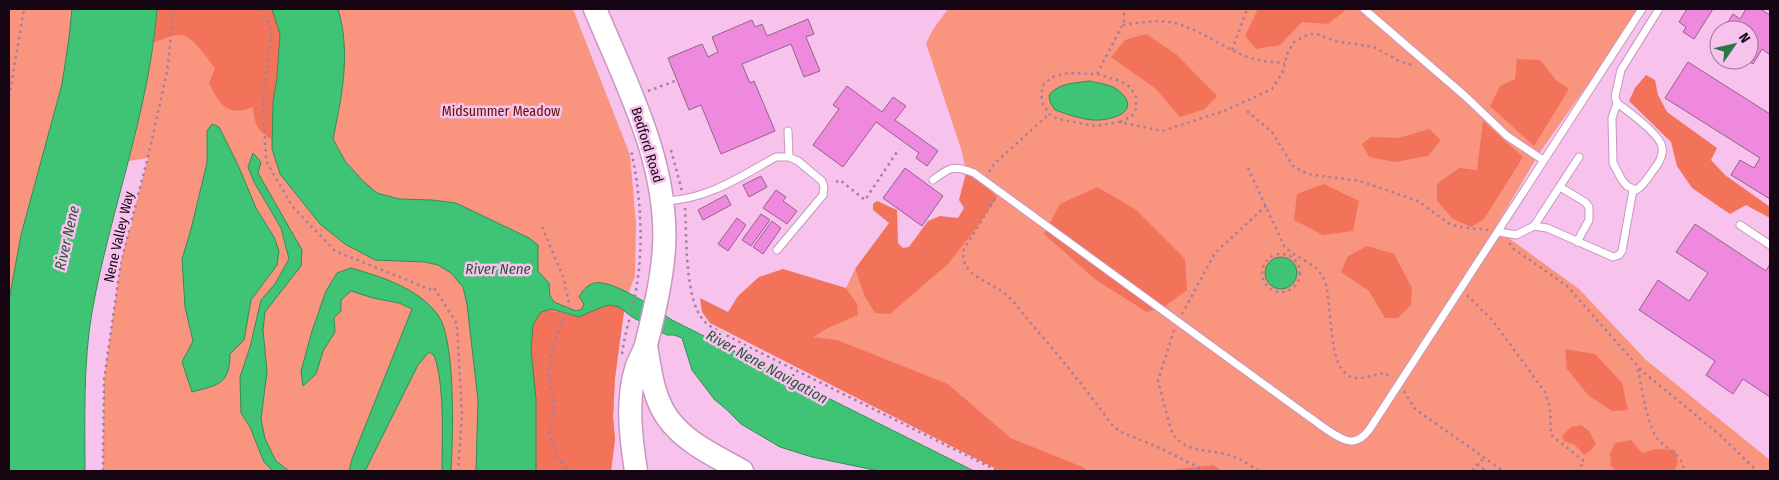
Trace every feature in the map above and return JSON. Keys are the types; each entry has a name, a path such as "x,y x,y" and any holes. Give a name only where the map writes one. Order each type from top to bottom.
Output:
{"main road":[{"name":"Bedford Road","path":"598,11 655,161 674,201 664,247 657,300 647,340 636,370 631,404 632,446 636,471"},
{"name":"Bedford Road","path":"647,340 652,380 667,417 696,445 742,471"}],"lane":[{"path":"1364,9 1433,68 1507,136 1543,160"},
{"path":"933,180 944,171 957,167 974,173 1306,414 1347,442 1358,440 1364,436 1399,384 1642,9"},
{"path":"1633,190 1641,187 1658,164 1662,156 1662,147 1658,138 1617,104 1615,97 1621,70 1659,9"},
{"path":"1617,104 1612,118 1613,163 1622,180 1633,190"},
{"path":"788,131 789,156"},
{"path":"674,201 705,194 776,157 789,156 822,180 824,187 823,195 777,250"},
{"path":"1499,232 1516,235 1534,226 1579,157"},
{"path":"1560,187 1590,207 1589,220 1577,242"},
{"path":"1534,226 1547,228 1613,256 1618,255 1622,251 1633,190"},
{"path":"1740,225 1770,246"}],"path":[{"path":"9,97 24,9"},
{"name":"Nene Valley Way","path":"103,471 104,380 121,261 148,157 167,72 174,9"},
{"path":"262,9 272,29 263,96 266,161 292,206 335,251 434,291 435,289 458,324 462,415 458,471"},
{"path":"1097,74 1123,26 1124,9"},
{"path":"1232,50 1247,9"},
{"path":"1123,26 1170,22 1190,29 1251,58 1285,63"},
{"path":"1120,122 1162,131 1224,111 1272,89 1283,70 1287,54 1294,42 1309,34 1317,34 1334,40 1374,47 1399,61 1421,68 1433,68"},
{"path":"1068,73 1097,74 1120,81 1130,87 1136,97 1136,109 1132,116 1120,122 1095,126 1058,120 1049,114 1040,94 1044,84 1052,77 1068,73"},
{"path":"648,91 675,81"},
{"path":"1247,110 1272,132 1293,166 1307,174 1360,181 1418,201 1448,223 1460,227 1499,232 1514,249 1567,286 1638,367 1720,435 1757,471"},
{"path":"984,180 994,164 1049,114"},
{"path":"629,318 636,290 641,243 636,169 630,145"},
{"path":"836,182 840,180 865,200 899,149"},
{"path":"1248,168 1280,240 1294,256 1300,269 1298,280 1291,289 1279,292 1268,287 1262,275 1265,263 1270,258 1282,254 1294,256 1318,271 1325,282 1336,356 1342,371 1346,375 1357,378 1385,373 1399,384 1415,409 1503,471"},
{"path":"1000,192 964,249 962,258 965,266 971,272 1006,294 1076,377 1113,426 1121,432 1160,448 1206,471"},
{"path":"674,201 694,306 705,322 746,345 998,471"},
{"path":"1259,471 1238,458 1221,452 1194,449 1176,439 1171,430 1158,381 1178,321 1202,280 1211,259 1266,206"},
{"path":"542,227 564,279 569,304 553,346 548,372 555,407 549,433 557,457 569,471"},
{"path":"1461,288 1493,321 1545,392 1550,407 1550,435 1584,461 1578,471"},
{"path":"1638,367 1643,396 1655,433 1660,442 1679,457 1683,463 1684,471"},
{"path":"1473,471 1484,458"},
{"path":"1477,464 1486,471"}],"green space":[{"path":"9,9 72,9 62,85 26,219 9,300"},
{"name":"Midsummer Meadow","path":"157,9 272,9 280,34 277,78 273,102 272,149 280,174 320,224 375,260 425,262 438,265 451,273 463,287 557,307 550,296 548,283 538,271 538,261 456,203 399,199 377,193 345,161 332,139 344,74 344,41 338,9 573,9 630,155 636,224 635,276 625,302 615,378 613,417 615,439 611,471 103,471 104,380 121,261 148,158 129,161 154,42"},
{"path":"948,9 1637,9 1598,70 1540,152 1495,228 1579,289 1646,360 1770,460 1770,471 1223,471 1213,465 1166,471 1087,471 1083,467 1011,438 948,384 812,337 830,327 857,303 846,288 855,269 864,295 978,226 962,152 926,43"}],"shaded area":[{"path":"157,9 273,10 280,34 277,78 273,102 273,140 257,126 253,107 237,111 225,107 221,103 209,83 215,68 200,48 190,39 178,35 154,42"},
{"path":"1258,9 1347,9 1328,24 1302,22 1280,45 1256,49 1245,36"},
{"path":"1146,34 1177,55 1217,96 1205,109 1180,117 1156,89 1111,57 1125,40"},
{"path":"1517,59 1540,60 1556,80 1569,89 1534,146 1490,106 1500,86 1515,79"},
{"path":"1646,75 1655,80 1658,95 1667,112 1717,148 1711,160 1725,175 1770,207 1770,218 1746,205 1730,214 1692,188 1677,166 1671,142 1629,101 1635,88"},
{"path":"1483,121 1523,157 1484,219 1471,227 1453,219 1437,201 1437,184 1459,168 1477,170"},
{"path":"1429,129 1441,140 1428,156 1395,162 1369,157 1362,144 1371,137 1399,138"},
{"path":"966,173 984,184 997,197 978,226 948,264 890,314 875,313 864,295 855,269 889,223 873,210 873,204 877,201 897,210 898,243 903,248 909,247 928,221 940,216 958,218 964,208 959,200"},
{"path":"1324,184 1359,201 1353,231 1323,235 1294,220 1297,194"},
{"path":"1097,187 1135,209 1185,259 1187,290 1165,306 1147,312 1096,280 1044,234 1060,204"},
{"path":"1367,246 1394,254 1412,288 1411,305 1398,318 1385,318 1369,291 1341,272 1348,256"},
{"path":"783,269 846,288 857,303 858,315 830,327 813,337 837,340 948,384 1011,438 1083,467 1087,471 1000,471 710,323 702,312 700,298 728,312 738,296 759,277"},
{"path":"610,305 619,307 624,311 615,378 613,417 615,439 611,471 536,471 536,399 531,350 533,325 541,311 549,310 573,316"},
{"path":"1565,349 1595,354 1622,383 1628,410 1612,411 1588,395 1567,369"},
{"path":"1581,425 1589,431 1596,444 1584,455 1575,445 1564,441 1562,436 1571,427"},
{"path":"1631,440 1642,453 1656,449 1675,450 1678,463 1674,471 1617,471 1611,466 1610,454 1615,443"},
{"path":"1213,465 1223,471 1166,471 1170,470"}],"water":[{"path":"72,9 157,9 153,47 138,124 92,312 86,371 85,471 9,471 9,300 21,235 62,84"},
{"name":"River Nene","path":"272,9 338,9 342,25 345,58 342,90 333,139 345,161 377,193 399,199 456,203 529,238 538,245 538,271 549,283 550,296 554,302 576,311 582,309 584,304 579,297 589,285 602,283 623,290 672,320 974,471 879,471 812,457 780,447 741,424 714,399 692,370 682,338 667,335 632,317 619,307 610,305 579,317 551,309 541,312 533,325 531,350 536,399 536,471 476,471 478,400 467,304 463,287 451,273 438,265 425,262 375,260 345,244 320,224 280,174 272,149 273,102 277,78 280,34"},
{"path":"1090,81 1110,86 1121,93 1128,103 1124,112 1112,118 1093,120 1055,110 1050,102 1049,95 1053,91 1068,84"},
{"path":"212,124 219,127 256,208 274,237 279,251 277,265 251,300 244,340 230,354 228,372 225,378 215,385 192,392 182,362 193,341 185,307 182,259 207,163 207,131"},
{"path":"253,153 261,162 258,173 302,250 301,266 265,312 263,330 267,372 261,419 265,439 276,461 289,471 273,471 264,462 250,427 241,413 240,377 250,347 261,300 275,284 289,259 281,228 254,182 248,167"},
{"path":"1281,257 1287,258 1292,262 1296,267 1296,279 1292,284 1287,288 1281,289 1275,288 1270,284 1266,279 1265,273 1266,267 1270,262 1275,258"},
{"path":"351,268 399,285 420,298 438,315 444,328 451,367 453,414 451,471 442,471 440,381 434,355 429,352 418,365 365,471 349,471 352,459 412,309 399,303 351,291 341,300 341,311 334,318 335,332 323,351 316,374 303,386 301,371 326,291 337,273"}],"building":[{"path":"1687,9 1713,9 1694,39 1683,32 1686,27 1679,22"},
{"path":"1746,9 1760,9 1770,15 1770,55 1762,49 1759,54 1759,20 1729,20 1733,14 1740,19"},
{"path":"808,19 814,34 806,37 820,71 804,77 791,44 742,64 750,83 754,81 775,131 721,154 701,105 689,110 668,58 702,44 708,57 718,52 712,37 752,20 755,27 762,24 767,36"},
{"path":"1688,62 1770,114 1770,199 1731,175 1740,160 1754,168 1760,158 1665,98"},
{"path":"847,86 882,112 893,97 906,106 895,120 938,151 927,166 916,158 919,153 876,122 843,167 813,145 839,109 833,105"},
{"path":"905,168 943,196 922,226 883,198"},
{"path":"761,176 767,187 749,197 743,185"},
{"path":"776,190 786,197 783,201 797,211 787,224 763,208"},
{"path":"726,195 731,205 703,220 698,210"},
{"path":"761,214 770,220 751,246 742,240"},
{"path":"737,218 746,225 728,251 718,244"},
{"path":"772,221 781,228 763,254 753,247"},
{"path":"1695,224 1766,271 1770,264 1770,397 1743,379 1733,394 1706,375 1715,361 1639,310 1658,280 1689,301 1708,273 1676,252"}],"water label":[{"name":"River Nene Navigation","path":"767,367"}]}
